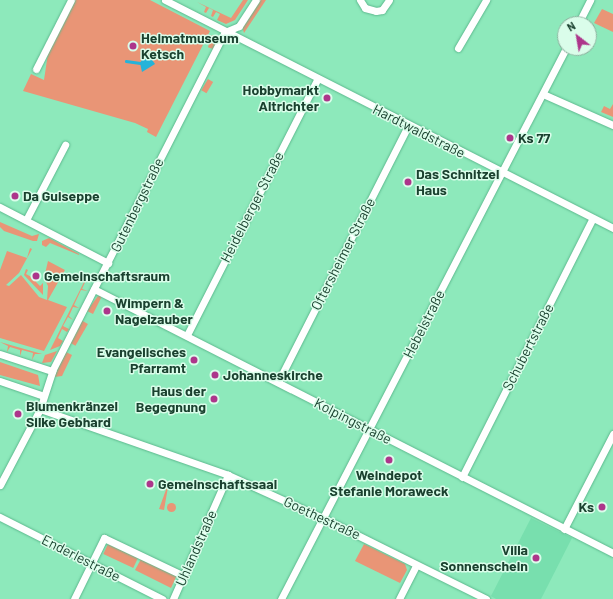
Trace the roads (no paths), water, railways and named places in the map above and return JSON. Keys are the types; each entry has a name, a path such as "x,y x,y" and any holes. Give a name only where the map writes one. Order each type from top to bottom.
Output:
{"street":[{"path":"36,68 71,0"},
{"name":"Hardtwaldstraße","path":"165,0 408,126 613,228"},
{"path":"225,32 239,26 256,0"},
{"path":"360,0 365,8 376,11 382,10 389,0"},
{"path":"458,48 486,0"},
{"path":"582,16 590,0"},
{"name":"Gutenbergstraße","path":"0,485 40,409 52,371 225,32"},
{"name":"Hebelstraße","path":"281,599 370,430 562,56"},
{"name":"Heidelberger Straße","path":"187,335 318,78"},
{"path":"543,94 613,125"},
{"name":"Oftersheimer Straße","path":"278,382 408,126"},
{"path":"26,220 65,145"},
{"path":"0,207 108,262"},
{"name":"Schubertstraße","path":"462,477 594,218"},
{"name":"Kolpingstraße","path":"94,289 613,553"},
{"path":"0,354 52,371"},
{"path":"0,381 44,396"},
{"name":"Goethestraße","path":"40,409 228,475 323,518 486,599"},
{"path":"564,529 613,434"},
{"name":"Uhlandstraße","path":"173,599 228,475"},
{"name":"Enderlestraße","path":"0,517 162,599"},
{"path":"74,599 104,538 184,576"},
{"path":"399,599 416,565"}],"water":[{"path":"150,57 155,64 142,72 140,63 143,58"}],"waterway":[{"path":"126,61 140,63"}],"place":[{"name":"Heimatmuseum Ketsch","path":"133,46"},
{"name":"Hobbymarkt Altrichter","path":"327,98"},
{"name":"Ks 77","path":"510,138"},
{"name":"Das Schnitzel Haus","path":"408,182"},
{"name":"Da Guiseppe","path":"15,196"},
{"name":"Gemeinschaftsraum","path":"36,276"},
{"name":"Wimpern & Nagelzauber","path":"107,311"},
{"name":"Evangelisches Pfarramt","path":"194,360"},
{"name":"Johanneskirche","path":"215,375"},
{"name":"Haus der Begegnung","path":"214,399"},
{"name":"Blumenkränzel Silke Gebhard","path":"18,414"},
{"name":"Weindepot Stefanie Moraweck","path":"389,460"},
{"name":"Gemeinschaftssaal","path":"150,484"},
{"name":"Ks","path":"602,507"},
{"name":"Villa Sonnenschein","path":"536,558"}]}
